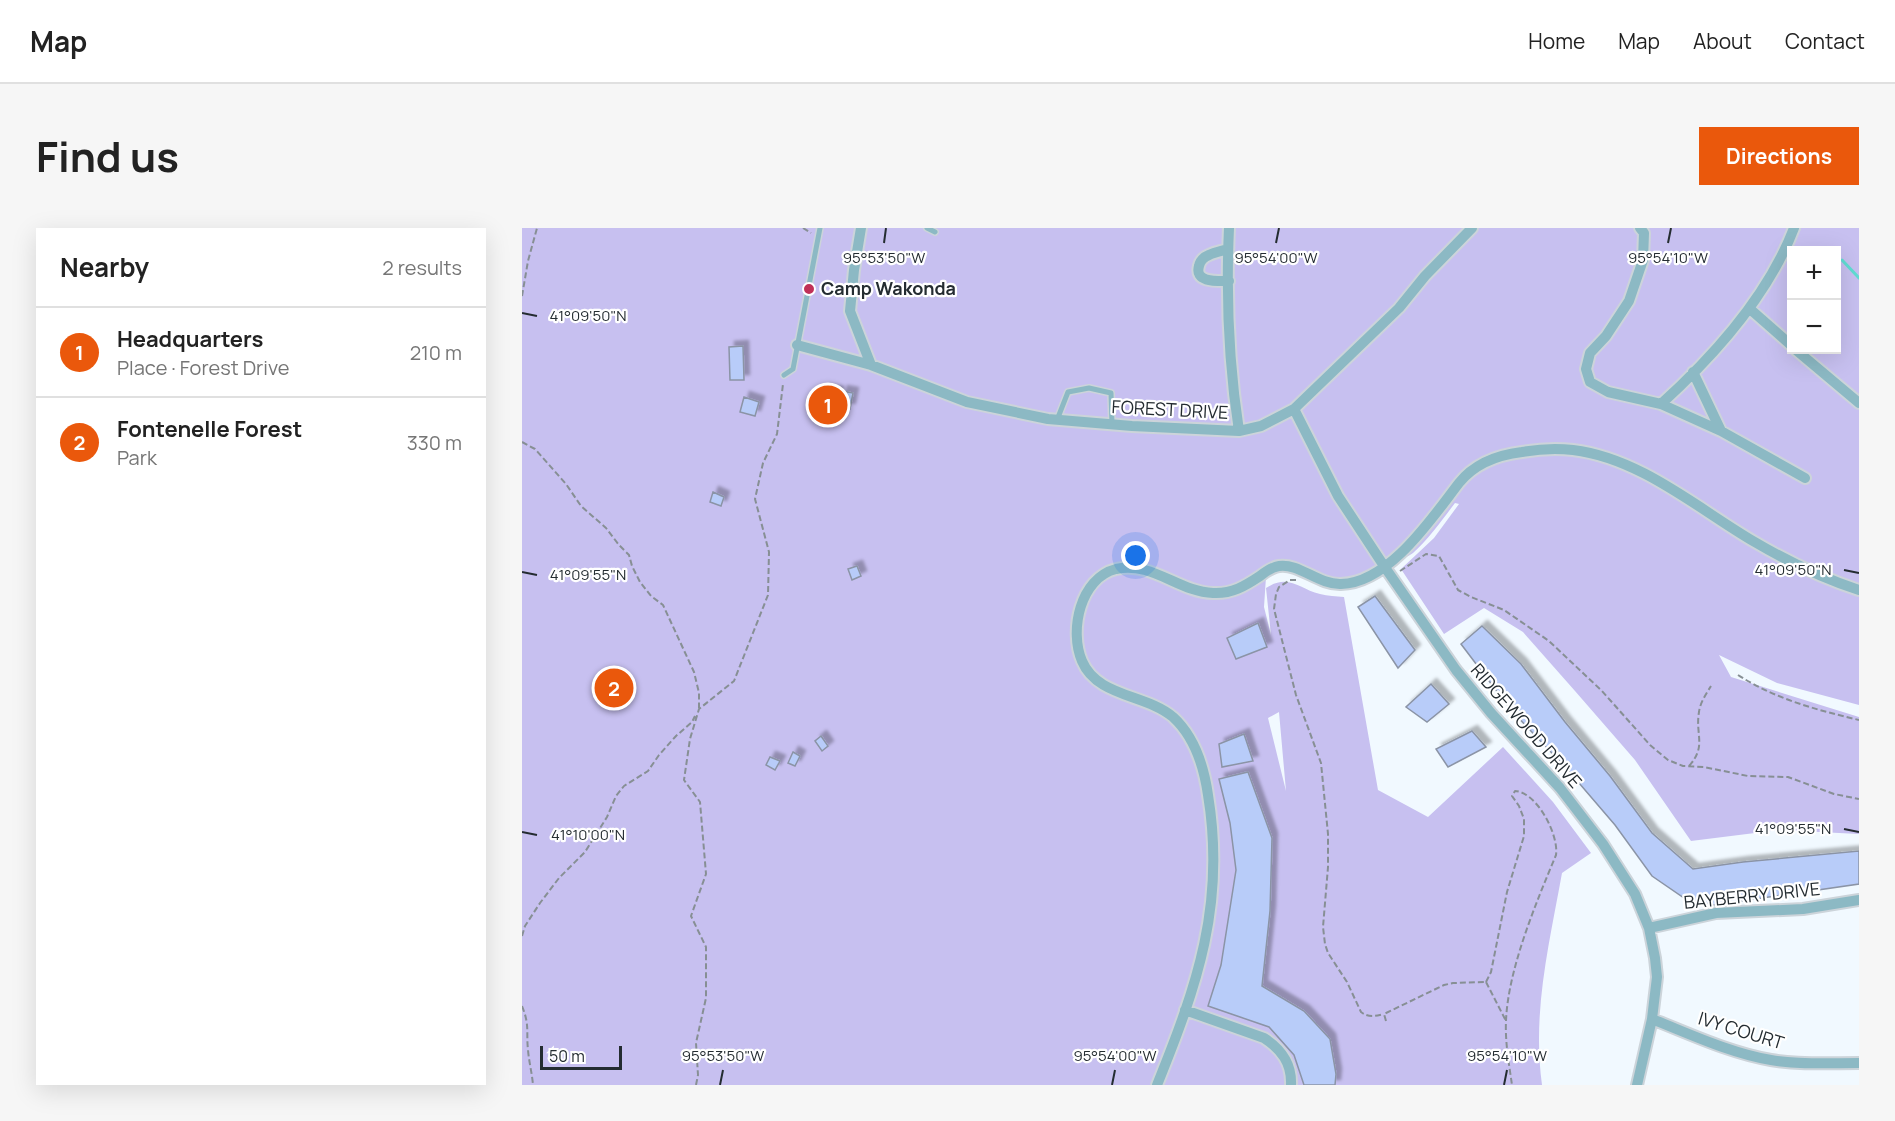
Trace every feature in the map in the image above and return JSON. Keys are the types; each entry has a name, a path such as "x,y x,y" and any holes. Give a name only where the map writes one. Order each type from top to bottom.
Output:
{"street":[{"path":"861,228 850,311 871,366"},
{"path":"1229,228 1233,390 1239,431"},
{"name":"FOREST DRIVE","path":"797,345 871,366 967,402 1058,420 1239,431 1261,426 1294,409 1399,308 1425,276 1472,228"},
{"path":"1640,228 1644,233 1642,260 1629,301 1606,336 1590,353 1586,369 1590,382 1608,392 1661,404 1721,430 1805,478"},
{"path":"1661,404 1694,372 1750,309 1786,248 1794,228"},
{"path":"1228,249 1208,255 1200,263 1198,270 1202,278 1207,280 1229,281"},
{"path":"1750,309 1787,342"},
{"path":"1801,354 1859,403"},
{"path":"1694,372 1721,430"},
{"name":"RIDGEWOOD DRIVE","path":"1294,409 1338,496 1456,670 1491,713 1560,788 1603,844 1635,894 1649,928 1657,977 1652,1019 1637,1085"},
{"path":"1157,1085 1199,971 1205,945 1212,899 1214,849 1211,813 1206,782 1193,743 1172,717 1158,707 1105,686 1095,680 1083,665 1077,637 1080,613 1088,590 1099,577 1107,572 1125,568 1154,572 1188,588 1211,594 1236,591 1277,566 1297,569 1321,581 1333,584 1358,582 1405,550 1423,531 1470,470 1492,458 1556,448 1602,456 1655,479 1779,556 1811,572 1859,590"},
{"name":"BAYBERRY DRIVE","path":"1649,928 1716,913 1803,909 1859,900"},
{"path":"1185,1010 1263,1038 1273,1044 1287,1059 1291,1085"},
{"name":"IVY COURT","path":"1652,1019 1770,1060 1796,1063 1859,1063"}],"lane":[{"path":"784,375 793,369 820,228"},
{"path":"927,228 935,232"},
{"path":"1058,420 1068,392 1089,388 1111,393 1112,424"}],"path":[{"path":"522,296 537,228"},
{"path":"522,936 540,903 585,852 607,817 616,796 624,786 648,771 658,755 692,722 699,709 734,681 768,594 769,552 755,498 763,463 777,434 784,375"},
{"path":"522,442 535,449 566,484 581,506 606,528 618,545 629,555 640,582 651,596 663,605 694,672 699,693 699,709 690,740 684,780 700,802 706,874 691,916 706,947 706,998 696,1043 698,1075 696,1085"},
{"path":"1392,577 1426,554 1439,556 1458,590 1504,610 1549,641 1602,691 1659,754 1668,760 1748,776 1788,777 1834,794 1859,799"},
{"path":"1290,580 1280,587 1276,594 1274,609 1292,682 1318,750 1323,772 1328,849 1323,927 1328,953 1347,982 1361,1012 1374,1017 1444,985 1486,982"},
{"path":"1738,675 1771,694 1859,720"},
{"path":"1689,766 1699,749 1699,710 1711,686"},
{"path":"1486,982 1491,972 1507,892 1524,836 1524,819 1512,796 1515,791 1519,791 1536,802 1554,835 1557,848 1521,948 1512,983 1506,1022 1512,1085"},
{"path":"1486,982 1506,1022"},
{"path":"522,1006 529,1029 528,1049 533,1085"},
{"path":"1384,1014 1386,1020"}],"shaded area":[{"path":"522,228 1859,228 1859,705 1777,683 1719,655 1731,677 1859,717 1859,834 1779,830 1691,841 1635,760 1523,632 1484,608 1444,634 1401,569 1434,538 1459,504 1455,503 1430,536 1413,553 1358,586 1341,590 1331,589 1284,572 1266,577 1264,607 1271,635 1266,588 1281,582 1288,582 1320,594 1344,597 1378,790 1428,817 1503,747 1553,802 1591,853 1562,873 1543,979 1539,1031 1542,1085 522,1085","holes":["1279,712 1286,791 1268,718"]}],"building":[{"path":"743,346 744,380 730,380 729,347"},
{"path":"823,390 838,392 833,421 819,418"},
{"path":"842,391 853,393 850,409 839,407"},
{"path":"744,397 759,402 755,416 740,412"},
{"path":"713,492 724,497 721,506 710,502"},
{"path":"857,566 861,576 852,580 848,569"},
{"path":"1375,596 1415,650 1398,668 1358,607"},
{"path":"1258,623 1267,647 1236,659 1227,638"},
{"path":"1482,626 1521,664 1652,833 1693,869 1859,851 1859,884 1714,905 1687,900 1652,876 1615,825 1567,769 1511,710 1461,644"},
{"path":"1431,684 1449,704 1427,722 1406,707"},
{"path":"1472,731 1486,747 1448,767 1436,749"},
{"path":"1244,734 1253,761 1222,767 1219,744"},
{"path":"821,736 828,746 822,751 815,741"},
{"path":"793,752 800,756 795,766 788,763"},
{"path":"770,757 780,761 775,770 766,765"},
{"path":"1248,772 1272,838 1270,911 1262,986 1304,1011 1330,1039 1336,1074 1335,1085 1304,1085 1294,1055 1269,1027 1208,1006 1221,965 1236,870 1230,823 1219,779"}],"waterway":[{"path":"1842,260 1859,278"}],"place":[{"name":"Camp Wakonda","path":"809,289"},
{"name":"Headquarters","path":"828,405"},
{"name":"Fontenelle Forest","path":"614,688"}]}
